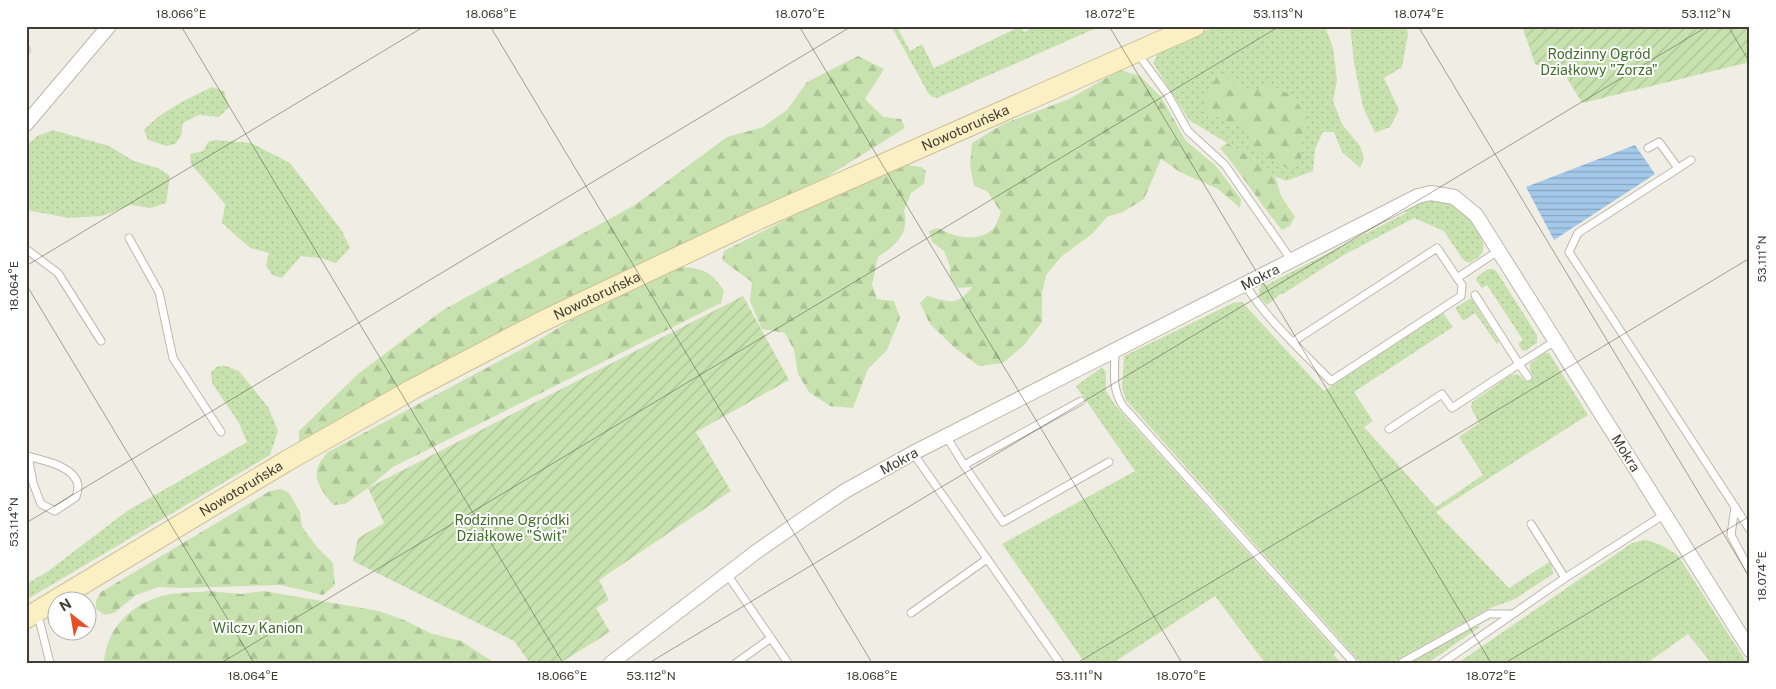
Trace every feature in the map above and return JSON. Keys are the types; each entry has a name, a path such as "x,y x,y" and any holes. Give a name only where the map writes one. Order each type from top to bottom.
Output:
{"main road":[{"name":"Nowotoruńska","path":"30,616 285,462 413,389 543,321 750,223 1195,26"}],"street":[{"path":"26,124 109,26"},
{"name":"Mokra","path":"611,663 727,574 823,505 913,453 1292,261 1406,201 1431,193 1454,196 1476,215 1748,645"}],"lane":[{"path":"1137,52 1168,95 1188,131 1225,166 1292,261"},
{"path":"1648,148 1659,142 1678,168"},
{"path":"1691,160 1578,233 1570,252 1750,530"},
{"path":"129,238 159,292 174,358 221,432"},
{"path":"1245,284 1254,299 1331,381 1461,296 1462,285 1437,248 1294,341"},
{"path":"26,250 58,273 101,341"},
{"path":"1457,278 1498,251"},
{"path":"1476,296 1528,377"},
{"path":"1389,429 1442,394 1452,408 1555,341"},
{"path":"1115,350 1114,386 1118,399 1123,406 1354,663"},
{"path":"964,465 1080,401"},
{"path":"946,436 1002,522 1109,462"},
{"path":"913,453 1060,663"},
{"path":"27,456 54,463 71,472 78,485 76,497 55,510 41,504 33,483 27,456"},
{"path":"1735,507 1731,535 1750,571"},
{"path":"1442,663 1511,614 1665,514"},
{"path":"1532,524 1565,578"},
{"path":"911,613 987,559"},
{"path":"727,574 788,663"},
{"path":"1401,663 1489,614 1511,614"},
{"path":"30,616 40,623 50,663"},
{"path":"736,663 771,638"}],"green space":[{"path":"1021,26 1024,32 1036,26 1101,26 937,98 932,97 928,93 893,29 897,27 910,51 922,44 934,68"},
{"path":"1217,26 1325,26 1333,48 1337,80 1333,101 1342,124 1360,146 1364,158 1360,168 1342,152 1334,132 1323,132 1315,149 1313,171 1286,181 1275,176 1265,166 1189,120 1153,63 1160,50"},
{"path":"1350,26 1406,26 1408,34 1402,67 1384,78 1399,110 1390,127 1375,133 1363,107 1354,63"},
{"name":"Rodzinny Ogród Działkowy \"Zorza\"","path":"1522,26 1750,26 1750,62 1582,103 1567,78 1535,64"},
{"path":"858,56 884,69 865,99 883,117 901,119 905,128 823,179 544,309 299,443 299,431 358,374 443,310 635,205 727,137 763,127 787,110 807,82"},
{"path":"1120,70 1140,76 1161,97 1186,141 1215,165 1241,199 1240,208 1218,189 1180,172 1161,159 1144,199 1123,212 1107,217 1092,234 1062,256 1046,275 1042,293 1042,322 1024,345 1003,363 979,366 956,349 930,324 920,303 927,296 947,301 957,300 962,298 972,287 958,288 950,277 950,266 944,251 932,242 929,231 938,228 958,236 972,237 992,230 1001,212 987,191 974,186 970,165 972,143 1003,124 1069,99"},
{"path":"1225,74 1236,85 1247,92 1271,86 1291,95 1302,109 1308,125 1302,141 1301,163 1292,169 1281,166 1253,146 1247,127 1230,123 1208,112 1205,98 1217,76"},
{"path":"212,87 224,91 229,107 219,117 199,115 183,123 181,136 175,144 166,146 148,140 144,130 151,123 176,106"},
{"path":"53,130 109,146 134,161 158,168 170,176 166,203 151,208 131,205 102,216 69,218 26,210 26,146 37,136"},
{"path":"216,140 251,143 290,163 342,231 350,248 336,263 320,258 301,256 282,278 272,275 266,265 269,253 250,248 222,223 225,204 191,164 190,154 203,151 208,142"},
{"path":"1227,143 1265,166 1275,176 1281,196 1295,217 1290,226 1282,230 1266,210 1220,148"},
{"path":"907,165 921,167 926,171 924,184 911,193 904,211 905,226 900,238 878,257 872,285 877,299 894,301 900,318 887,350 868,369 853,408 830,406 809,392 798,374 794,350 785,333 762,329 750,301 752,282 722,260 724,251 836,194"},
{"path":"1440,201 1454,205 1462,211 1482,240 1483,250 1481,255 1469,263 1463,260 1444,231 1414,218 1342,256 1282,293 1267,305 1259,297 1259,289 1264,282 1266,285 1406,213 1404,210 1408,208 1426,202"},
{"path":"681,267 695,268 711,275 724,291 721,303 393,467 345,504 333,505 319,485 317,479 318,466 328,452 528,346 607,299"},
{"path":"1488,269 1493,269 1497,272 1537,335 1537,343 1525,351 1518,344 1523,340 1487,285 1482,288 1476,280 1478,276"},
{"name":"Rodzinne Ogródki Działkowe \"Świt\"","path":"743,296 789,380 696,432 731,491 599,580 609,600 596,608 610,632 560,663 530,663 514,641 353,561 358,538 384,523 368,488"},
{"path":"1471,298 1499,342 1497,344 1475,313 1463,321 1455,308"},
{"path":"1242,302 1324,391 1443,313 1453,327 1354,392 1373,421 1364,427 1436,507 1483,475 1459,437 1479,423 1471,408 1472,402 1511,375 1518,374 1525,381 1533,376 1530,364 1544,353 1549,353 1588,415 1436,512 1509,588 1551,561 1553,574 1515,599 1488,609 1391,663 1361,663 1126,400 1122,388 1124,356 1233,303"},
{"path":"218,366 226,366 239,371 268,407 278,431 270,455 26,600 26,584 47,572 127,511 247,442 239,423 212,383 211,372"},
{"path":"1102,367 1106,372 1106,391 1115,405 1336,651 1334,655 1341,663 1265,663 1215,596 1113,663 1085,663 1002,544 1135,471 1076,386"},
{"path":"281,489 289,493 300,512 302,527 317,547 333,563 335,585 323,595 281,585 158,587 136,595 114,613 105,615 98,610 98,597 101,592 270,491"},
{"path":"1645,540 1663,546 1679,557 1747,663 1711,663 1688,634 1647,663 1458,663 1632,543"},
{"name":"Wilczy Kanion","path":"208,591 241,594 264,591 379,611 404,620 430,633 461,641 495,663 104,663 109,639 115,629 130,612 140,605 162,596"},
{"path":"1481,626 1428,663 1405,663 1473,627"}],"water":[{"path":"1635,145 1655,174 1554,240 1526,187"}]}
